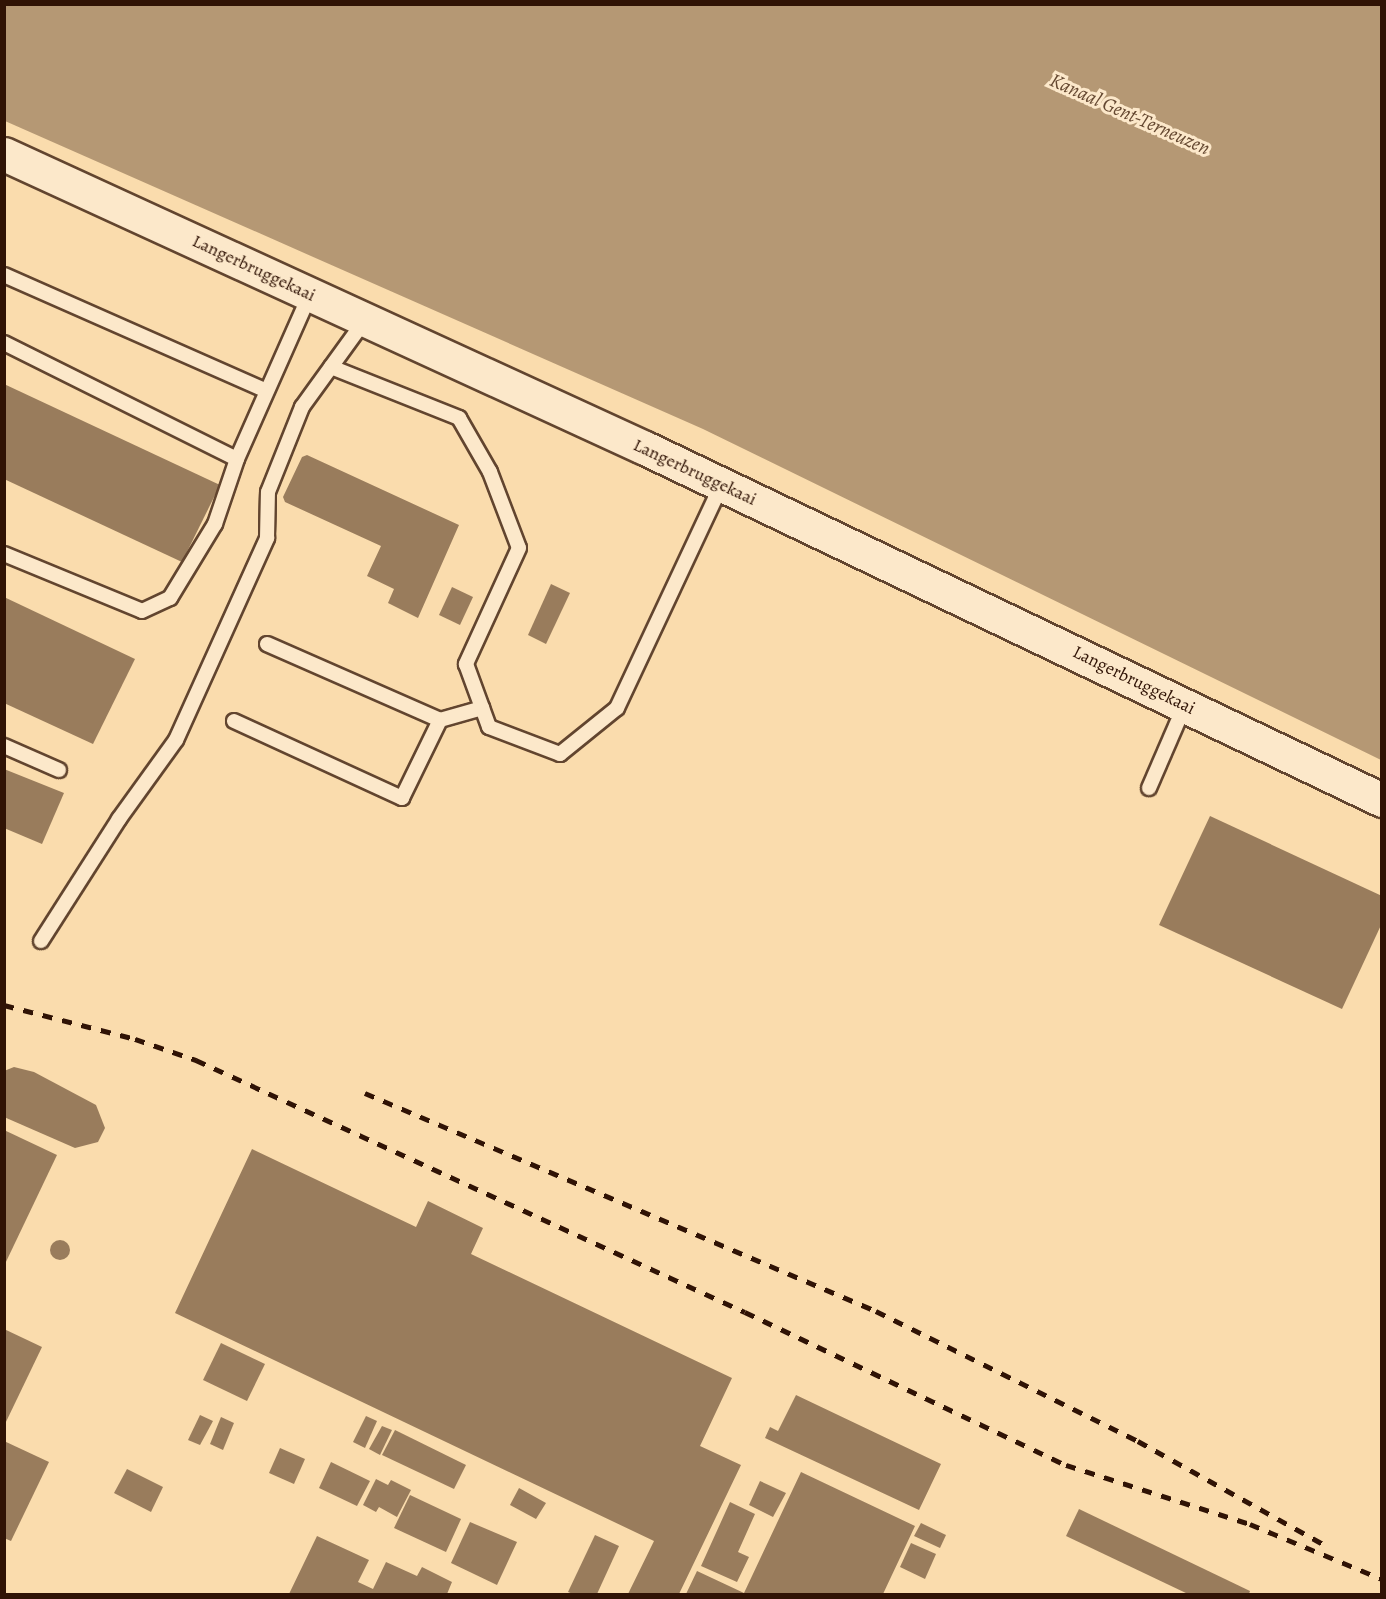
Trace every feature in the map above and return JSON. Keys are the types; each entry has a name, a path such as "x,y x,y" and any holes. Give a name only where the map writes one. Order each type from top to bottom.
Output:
{"main road":[{"name":"Langerbruggekaai","path":"4,154 722,484 1382,800"}],"lane":[{"path":"4,275 267,391"},
{"path":"4,554 142,611 170,598 215,524 237,459 310,294"},
{"path":"41,941 118,819 176,740 267,538 268,492 302,407 365,320"},
{"path":"4,343 237,459"},
{"path":"331,367 459,418 490,472 519,548 466,664 489,726 560,754 617,708 722,484"},
{"path":"267,644 440,720 482,708"},
{"path":"1149,788 1185,705"},
{"path":"234,722 402,798 440,720"},
{"path":"4,746 59,770"}],"water":[{"name":"Kanaal Gent-Terneuzen","path":"5,4 1381,5 1381,760 703,429 5,121"}],"building":[{"path":"4,384 220,485 182,562 4,479"},
{"path":"307,455 459,525 418,618 388,603 394,589 367,576 381,546 285,502 283,497 302,457"},
{"path":"551,584 570,593 546,644 528,635"},
{"path":"452,587 473,597 460,625 439,615"},
{"path":"4,597 135,659 93,744 4,703"},
{"path":"4,769 64,793 42,844 4,828"},
{"path":"1210,816 1382,896 1382,923 1342,1009 1159,925"},
{"path":"14,1067 34,1072 96,1105 105,1128 98,1142 75,1148 4,1117 4,1071"},
{"path":"4,1130 57,1155 4,1266"},
{"path":"252,1149 416,1227 428,1201 483,1228 471,1254 732,1378 700,1446 741,1465 679,1594 628,1594 654,1541 175,1313"},
{"path":"56,1240 64,1240 70,1246 70,1254 64,1260 56,1260 50,1254 50,1246"},
{"path":"4,1329 42,1347 4,1426"},
{"path":"221,1343 265,1364 247,1401 203,1380"},
{"path":"796,1395 941,1464 919,1510 765,1438 770,1427 778,1431"},
{"path":"200,1415 213,1421 200,1445 188,1440"},
{"path":"366,1416 377,1421 365,1448 353,1442"},
{"path":"221,1417 234,1423 223,1450 210,1444"},
{"path":"382,1426 392,1430 380,1455 369,1449"},
{"path":"395,1430 466,1465 454,1489 382,1455"},
{"path":"4,1441 49,1462 11,1541 4,1538"},
{"path":"280,1448 305,1459 294,1484 269,1473"},
{"path":"331,1462 370,1481 357,1506 319,1488"},
{"path":"127,1469 163,1487 151,1512 114,1493"},
{"path":"801,1472 915,1526 883,1594 686,1594 697,1571 744,1593"},
{"path":"376,1479 388,1485 391,1480 411,1490 397,1517 379,1507 376,1512 363,1505"},
{"path":"760,1481 786,1493 773,1517 749,1505"},
{"path":"519,1488 546,1503 536,1519 510,1505"},
{"path":"410,1495 461,1519 446,1552 394,1528"},
{"path":"730,1502 755,1514 738,1552 749,1557 737,1582 701,1566"},
{"path":"1079,1509 1250,1591 1249,1594 1188,1594 1066,1536"},
{"path":"470,1522 517,1542 497,1585 451,1563"},
{"path":"921,1523 946,1535 940,1548 914,1536"},
{"path":"595,1535 619,1546 597,1594 568,1592"},
{"path":"317,1536 369,1560 358,1582 373,1589 386,1562 417,1576 422,1567 452,1582 447,1594 289,1594"},
{"path":"911,1543 936,1554 925,1579 900,1567"}],"railway":[{"path":"4,1005 135,1039 196,1060 745,1312 1066,1465 1250,1524 1382,1579"},
{"path":"365,1093 876,1311 1138,1441 1327,1546"}]}
